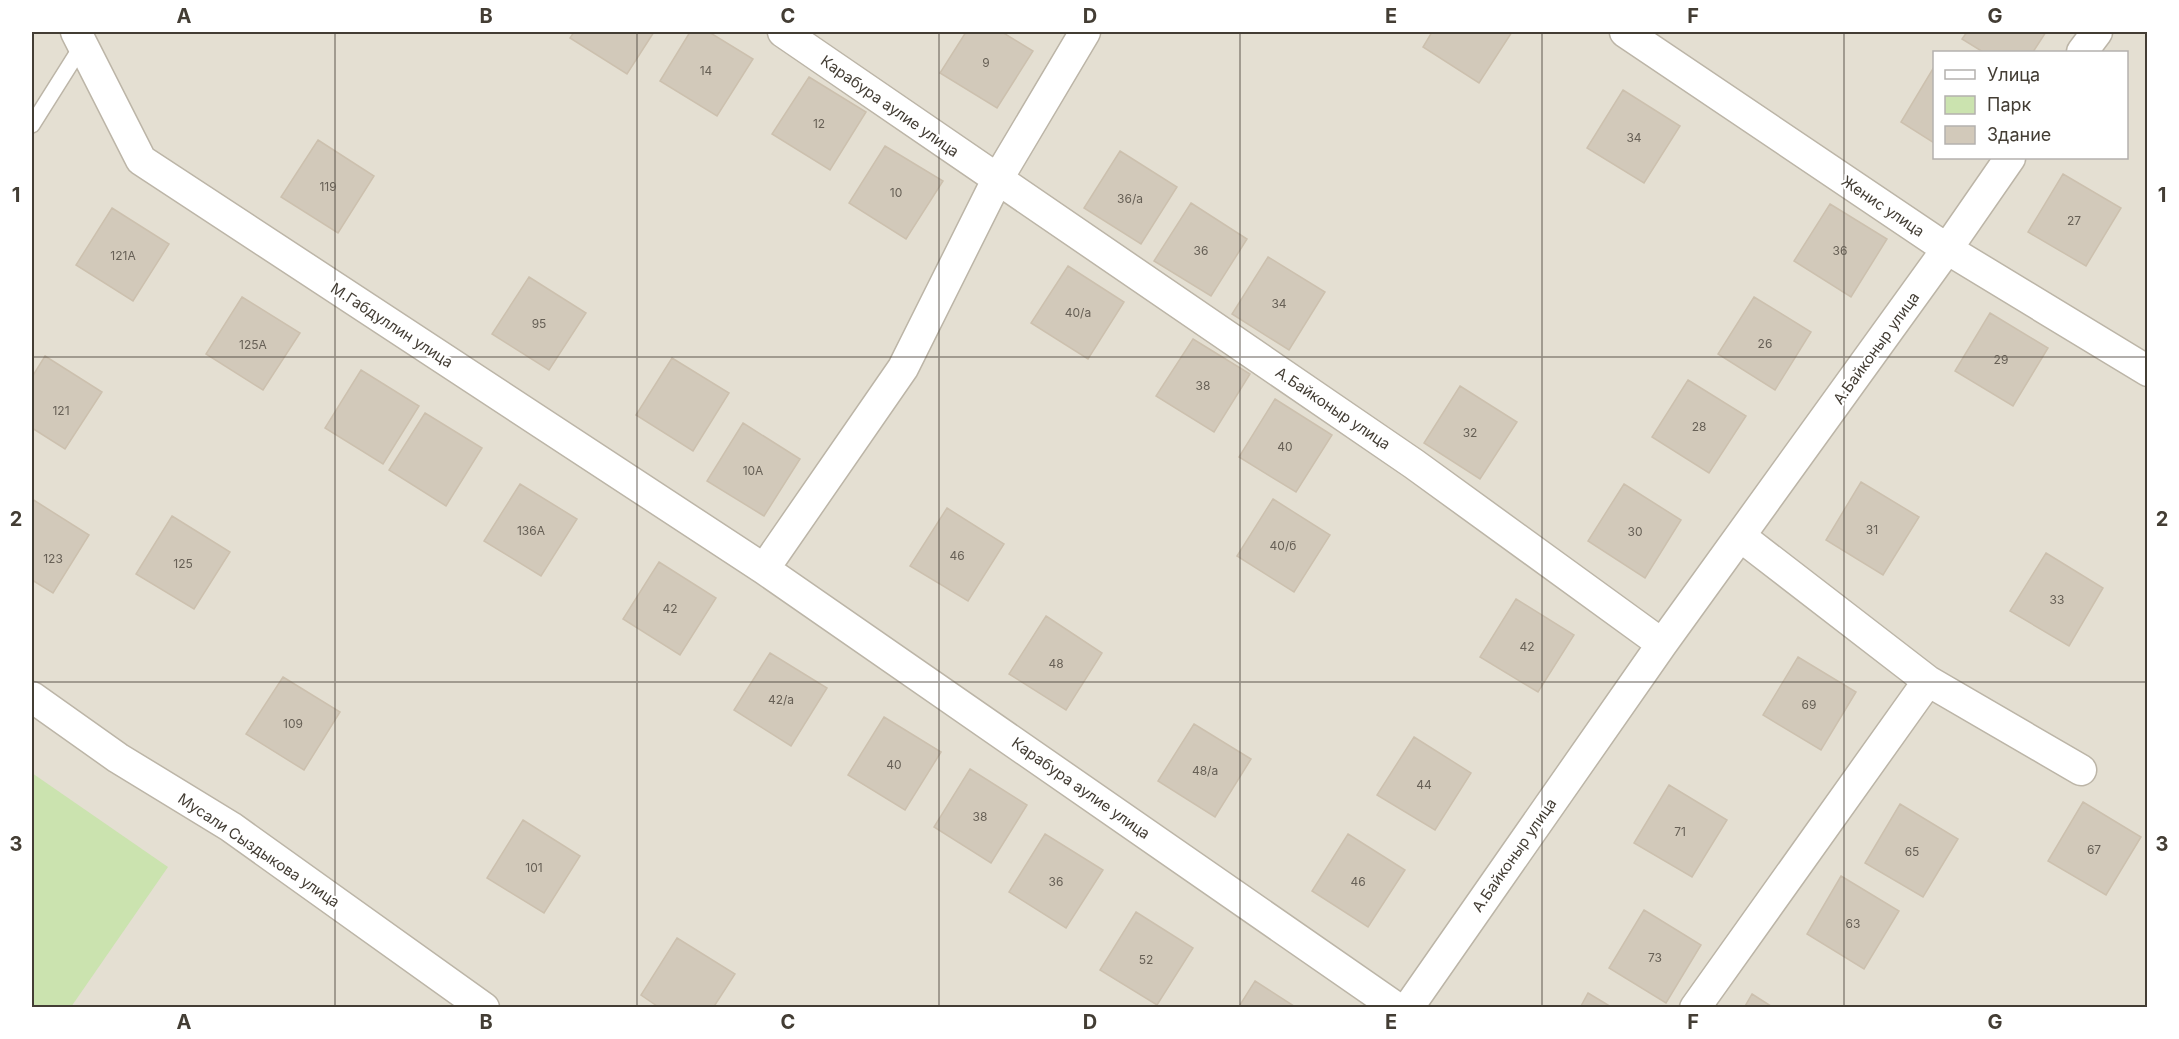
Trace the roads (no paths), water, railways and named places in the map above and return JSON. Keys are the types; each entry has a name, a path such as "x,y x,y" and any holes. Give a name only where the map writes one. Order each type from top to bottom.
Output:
{"street":[{"name":"Карабура аулие улица","path":"783,32 998,180"},
{"path":"764,570 903,368 998,180 1085,32"},
{"name":"Женис улица","path":"1624,32 1947,249 2148,371"},
{"path":"2083,51 2097,32"},
{"name":"М.Габдуллин улица","path":"83,36 141,160 764,570"},
{"name":"А.Байконыр улица","path":"1408,1008 1662,644 2009,159"},
{"name":"А.Байконыр улица","path":"998,180 1414,464 1662,644"},
{"path":"1740,536 1928,681 2081,770"},
{"name":"Карабура аулие улица","path":"764,570 1397,1008"},
{"path":"1695,1008 1928,681"},
{"name":"Мусали Сыздыкова улица","path":"32,697 117,758 231,827 484,1008"}],"lane":[{"path":"32,125 83,36"}]}
